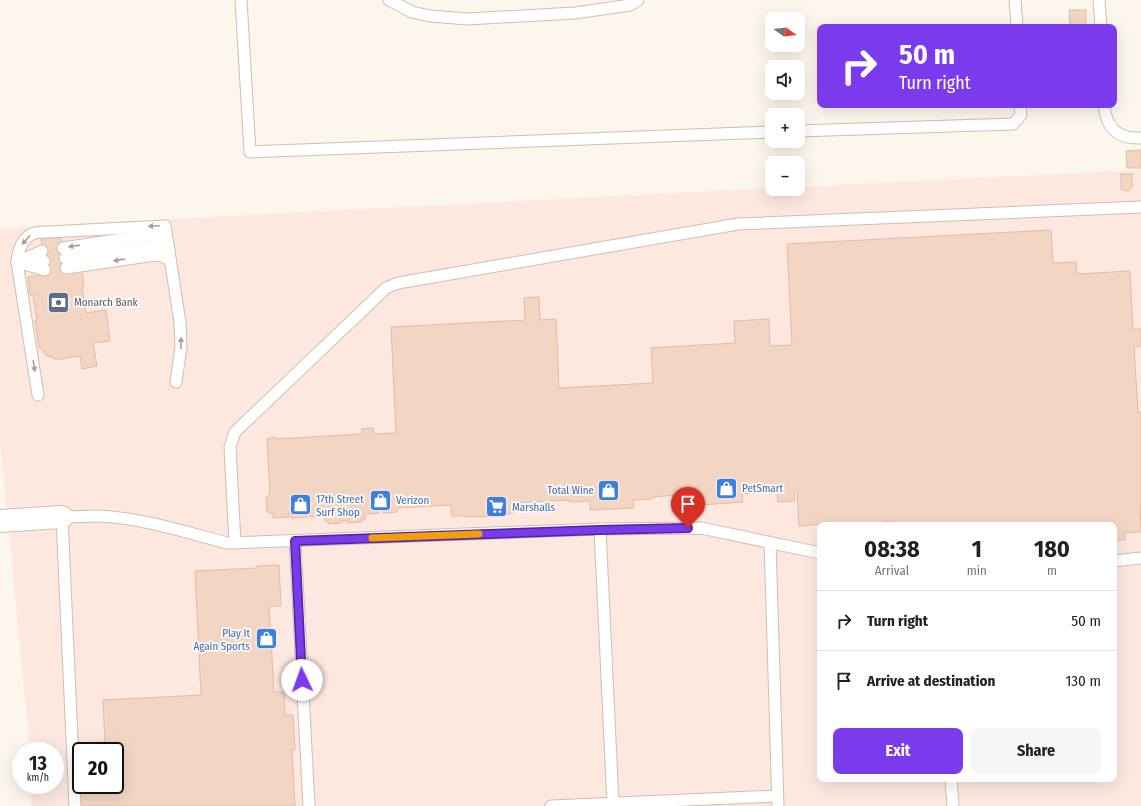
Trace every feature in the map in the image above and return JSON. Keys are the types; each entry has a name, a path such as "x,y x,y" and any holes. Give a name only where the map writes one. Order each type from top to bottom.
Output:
{"street":[{"path":"0,521 62,517"}],"lane":[{"path":"241,0 250,152 765,132"},
{"path":"389,0 405,8 430,16 467,19 575,13 630,6 638,0"},
{"path":"1015,0 1017,24"},
{"path":"1099,0 1101,24"},
{"path":"805,131 1013,124 1021,115 1020,108"},
{"path":"1104,108 1106,118 1110,126 1118,133 1125,137 1141,138"},
{"path":"235,543 230,447 235,432 386,288 398,283 738,224 1141,207"},
{"path":"38,395 17,262 18,252 23,242 31,234 48,232 165,226 180,322 181,347 176,382"},
{"path":"149,235 159,236 169,250 162,256 65,258 149,235"},
{"path":"17,262 44,261 17,262"},
{"path":"75,806 62,517 99,516 138,521 227,543 701,528 817,552"},
{"path":"600,530 613,803"},
{"path":"295,541 309,806"},
{"path":"551,806 613,803 777,801 770,542"},
{"path":"1117,561 1141,558"},
{"path":"952,782 953,806"}],"shaded area":[{"path":"1141,170 1141,806 31,806 31,794 64,794 64,742 29,742 0,438 0,228 765,188 765,196 805,196 805,187"}],"building":[{"path":"1069,10 1086,10 1086,24 1070,24"},
{"path":"1141,150 1141,168 1127,168 1126,151"},
{"path":"1121,174 1132,174 1132,187 1128,191 1121,189"},
{"path":"1051,230 1053,263 1076,262 1077,274 1130,271 1133,329 1141,329 1141,346 1134,347 1138,412 1141,412 1141,532 1125,533 1125,540 1117,540 1117,522 884,521 817,522 817,525 799,526 797,491 794,491 795,501 778,502 777,491 742,494 743,502 701,505 701,496 691,496 691,494 633,500 634,508 590,510 590,501 570,502 570,500 513,503 514,513 502,514 502,516 452,516 451,505 397,508 397,512 383,513 383,509 379,509 379,513 365,514 365,520 361,520 361,522 347,523 347,520 342,521 342,523 328,524 328,521 325,521 324,516 310,517 309,512 306,512 307,517 291,518 291,513 288,513 289,517 273,518 273,513 271,514 270,512 267,512 266,497 269,496 270,492 267,439 276,437 276,439 362,434 362,429 373,428 374,434 396,433 391,327 525,320 524,298 539,297 540,320 556,319 559,388 653,383 651,348 735,343 734,321 769,319 770,346 792,345 787,244"},
{"name":"Monarch Bank","path":"61,236 67,271 82,269 84,287 82,287 86,313 106,310 110,341 93,343 97,366 82,369 80,356 55,360 55,358 48,356 41,348 39,348 35,320 37,320 33,295 30,295 28,277 46,274 41,239"},
{"path":"279,565 281,606 269,606 274,692 284,692 285,715 293,715 295,750 292,750 295,806 80,806 80,794 124,794 124,742 105,742 103,700 201,695 195,571 257,568 257,566"}],"slow traffic":[{"path":"372,538 479,534"}],"place":[{"name":"Monarch Bank","path":"59,302"},
{"name":"PetSmart","path":"726,488"},
{"name":"Total Wine","path":"609,490"},
{"name":"Verizon","path":"381,500"},
{"name":"17th Street Surf Shop","path":"300,505"},
{"name":"Marshalls","path":"497,507"},
{"name":"Play It Again Sports","path":"266,639"}],"route":[{"path":"302,680 295,541 688,528"}]}
